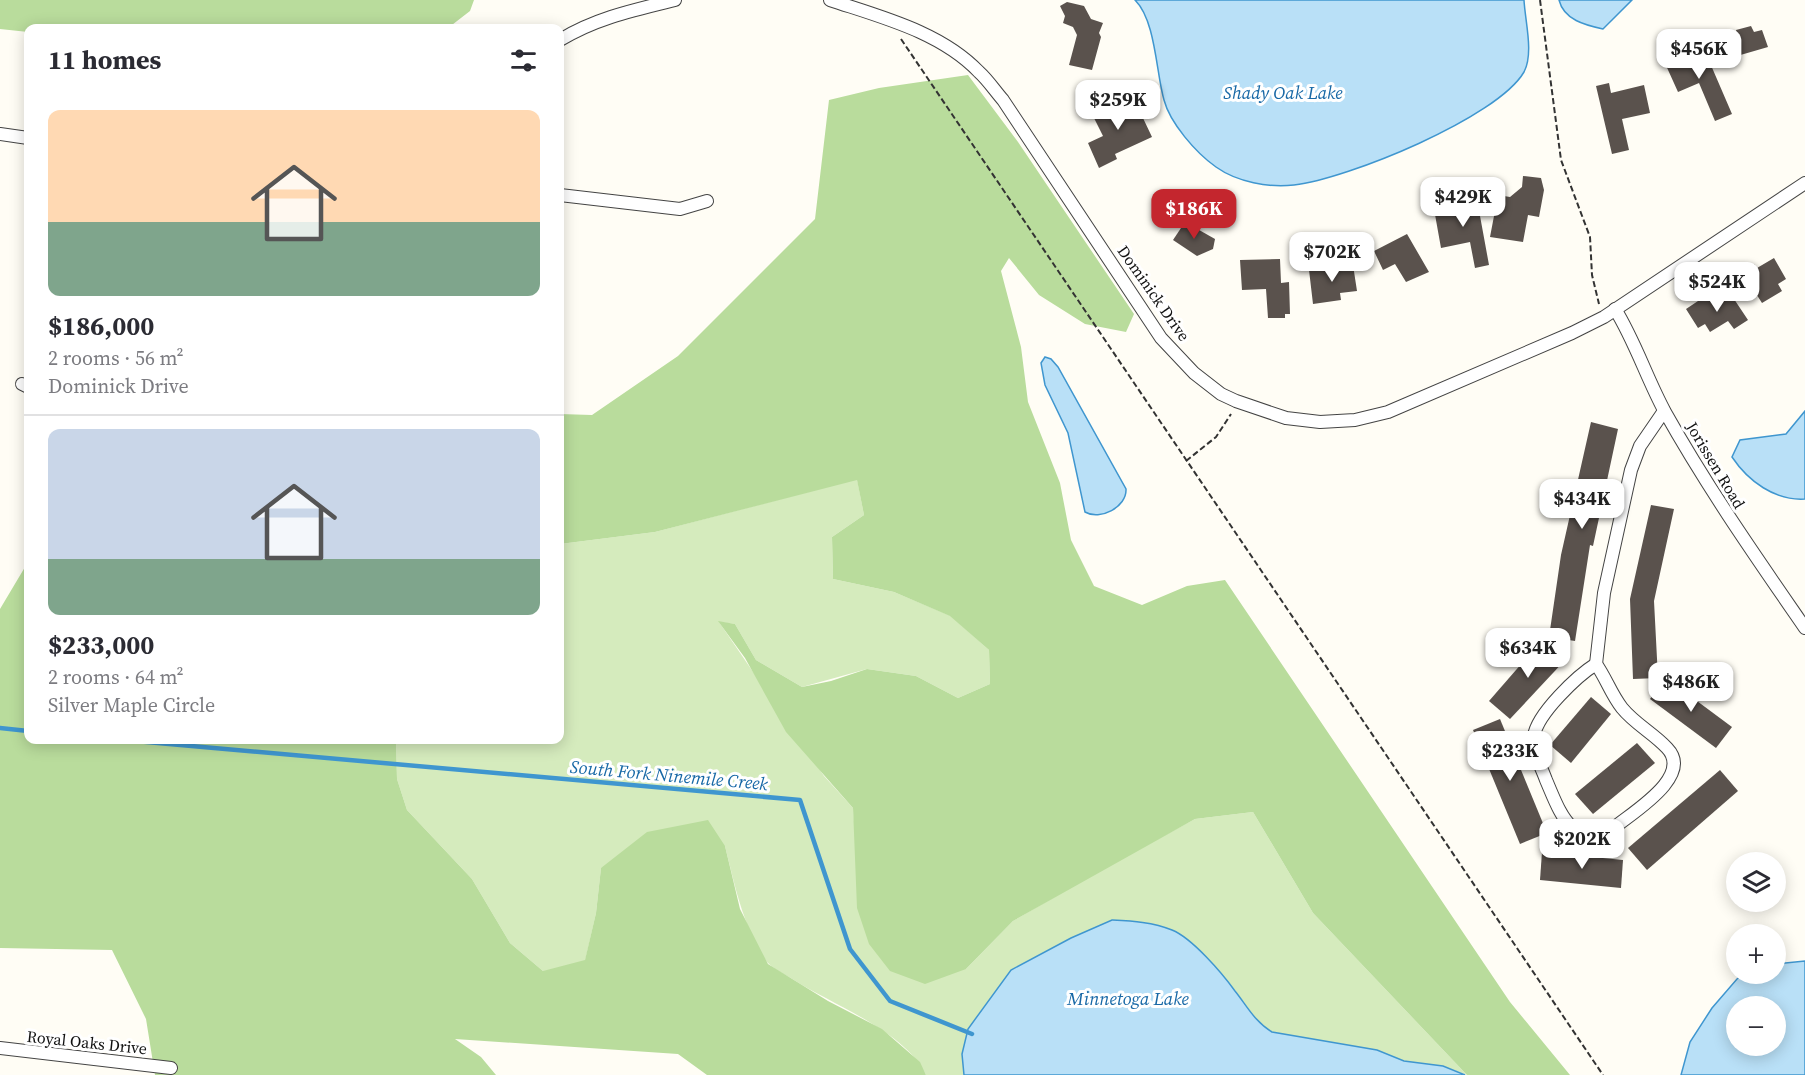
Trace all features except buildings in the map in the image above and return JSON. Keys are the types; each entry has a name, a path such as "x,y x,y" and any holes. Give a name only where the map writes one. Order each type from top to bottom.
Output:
{"street":[{"path":"564,37 580,27 609,16 675,0"},
{"name":"Dominick Drive","path":"830,0 883,17 932,38 979,71 1003,100 1161,338 1194,373 1221,394 1286,418 1320,422 1355,420 1388,412 1552,343 1615,309 1805,183"},
{"path":"0,134 24,137"},
{"path":"564,195 680,209 707,201"},
{"name":"Jorissen Road","path":"1615,309 1664,411 1721,507 1805,628"},
{"path":"1596,664 1582,673 1539,721 1534,737 1536,756 1564,820 1577,832 1586,834 1605,832 1615,827 1667,785 1674,766 1673,757 1668,748 1622,708 1596,664 1604,593 1631,470 1640,447 1664,411"},
{"name":"Royal Oaks Drive","path":"0,1048 171,1068"}],"path":[{"path":"1540,0 1562,160 1590,237 1592,275 1599,306"},
{"path":"897,34 1603,1075"},
{"path":"1186,460 1216,437 1232,412"}],"green space":[{"path":"0,0 474,0 470,11 453,24 24,24 24,32 0,29"},
{"path":"968,75 1018,142 1134,314 1126,332 1085,324 1039,295 1009,258 1001,271 1021,347 1028,402 1060,483 1071,540 1094,586 1142,605 1187,586 1225,580 1510,1002 1570,1075 1467,1075 1313,913 1253,812 1195,819 1013,921 966,969 925,984 890,971 869,944 857,908 853,808 786,732 745,658 718,621 735,624 756,660 802,687 831,681 867,669 916,676 958,698 990,684 989,650 950,616 894,592 833,579 832,537 864,515 857,480 655,532 564,543 564,414 592,415 678,356 815,219 829,100 879,88"},
{"path":"857,479 864,515 832,537 833,579 894,592 951,616 989,650 990,684 958,698 916,676 867,669 802,687 756,660 735,624 719,622 824,776 853,808 856,849 966,969 1013,921 1108,866 1195,819 1253,812 1313,913 1467,1075 1443,1066 1404,1061 1377,1050 1272,1032 1261,1026 1235,990 1200,952 1147,923 1113,920 1071,938 1011,970 977,1016 962,1054 964,1075 926,1075 916,1060 886,1033 780,972 767,962 746,920 725,846 601,868 596,913 583,970 543,971 510,943 472,879 407,810 397,779 396,744 564,744 564,543 655,532"},
{"path":"24,569 24,744 396,744 397,779 407,810 472,879 510,943 543,971 585,960 596,913 601,868 647,832 708,820 725,846 740,909 768,964 828,1001 882,1029 920,1062 926,1075 707,1075 678,1054 455,1039 481,1057 496,1075 155,1075 146,1019 112,950 0,948 0,609"}],"water":[{"name":"Shady Oak Lake","path":"1135,0 1524,0 1528,37 1527,64 1524,72 1509,90 1484,108 1419,144 1383,159 1318,180 1294,185 1264,185 1234,177 1216,167 1192,146 1178,128 1164,100 1147,21"},
{"path":"1559,0 1632,0 1603,29 1570,17"},
{"path":"1045,357 1051,359 1058,367 1126,489 1122,501 1111,511 1098,515 1085,512 1068,433 1045,385 1041,363"},
{"path":"1805,411 1805,499 1783,497 1754,481 1732,457 1740,440 1786,434"},
{"name":"Minnetoga Lake","path":"1112,920 1135,921 1165,927 1180,934 1206,957 1256,1019 1272,1032 1377,1050 1404,1061 1443,1066 1465,1075 964,1075 962,1054 968,1029 1011,970 1071,938"},
{"path":"1805,961 1805,1075 1681,1075 1690,1042 1712,1008 1733,984 1786,984 1786,963"}],"waterway":[{"name":"South Fork Ninemile Creek","path":"0,728 24,731"},
{"name":"South Fork Ninemile Creek","path":"169,744 800,800 850,949 890,1001 972,1034"}]}
